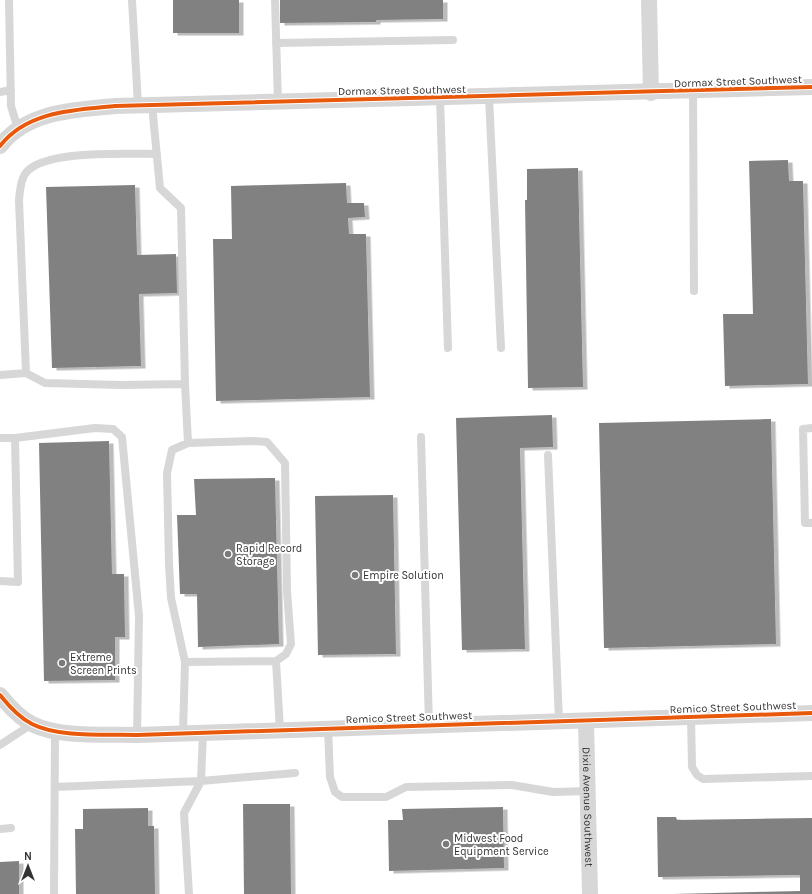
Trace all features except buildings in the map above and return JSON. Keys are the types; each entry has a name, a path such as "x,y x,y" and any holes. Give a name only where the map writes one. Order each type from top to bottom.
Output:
{"street":[{"path":"649,0 651,93"},
{"name":"Dormax Street Southwest","path":"1,144 18,129 35,120 65,111 145,105 651,93 812,87"},
{"name":"Remico Street Southwest","path":"0,695 13,709 32,724 55,731 83,734 183,733 429,726 812,713"},
{"name":"Dixie Avenue Southwest","path":"586,720 590,894"}],"lane":[{"path":"9,0 11,106 18,129"},
{"path":"132,0 145,105 157,154 160,188 181,208 185,384 188,443"},
{"path":"275,0 278,102"},
{"path":"276,43 453,40"},
{"path":"0,92 11,90"},
{"path":"693,91 694,291"},
{"path":"489,97 501,348"},
{"path":"440,98 448,348"},
{"path":"26,373 18,200 20,185 26,172 45,161 78,155 157,154"},
{"path":"0,375 26,373 44,383 122,385 185,384"},
{"path":"0,438 15,438 95,428 113,429 122,437 139,616 137,734"},
{"path":"812,428 803,428 805,523 812,523"},
{"path":"421,437 429,726"},
{"path":"0,581 18,582 15,438"},
{"path":"183,733 184,662 178,626 171,598 167,473 172,450 188,443 267,442 285,463 287,591 291,644 286,654 276,661 184,662"},
{"path":"548,455 558,721"},
{"path":"276,661 280,730"},
{"path":"691,717 692,767 697,775 703,779 812,776"},
{"path":"0,745 32,724"},
{"path":"328,728 330,777 335,792 342,797 386,797 406,788 414,787 512,785 554,792 588,791"},
{"path":"54,894 55,731"},
{"path":"189,894 184,813 201,781 203,732"},
{"path":"55,787 201,781 295,773"},
{"path":"0,829 11,828"}],"cycle path":[{"path":"0,146 11,134 37,119 68,111 115,106 812,87"},
{"path":"0,695 10,707 32,724 56,731 98,735 137,735 812,713"}],"place":[{"name":"Rapid Record Storage","path":"228,554"},
{"name":"Empire Solution","path":"355,575"},
{"name":"Extreme Screen Prints","path":"62,663"},
{"name":"Midwest Food Equipment Service","path":"446,844"}]}
